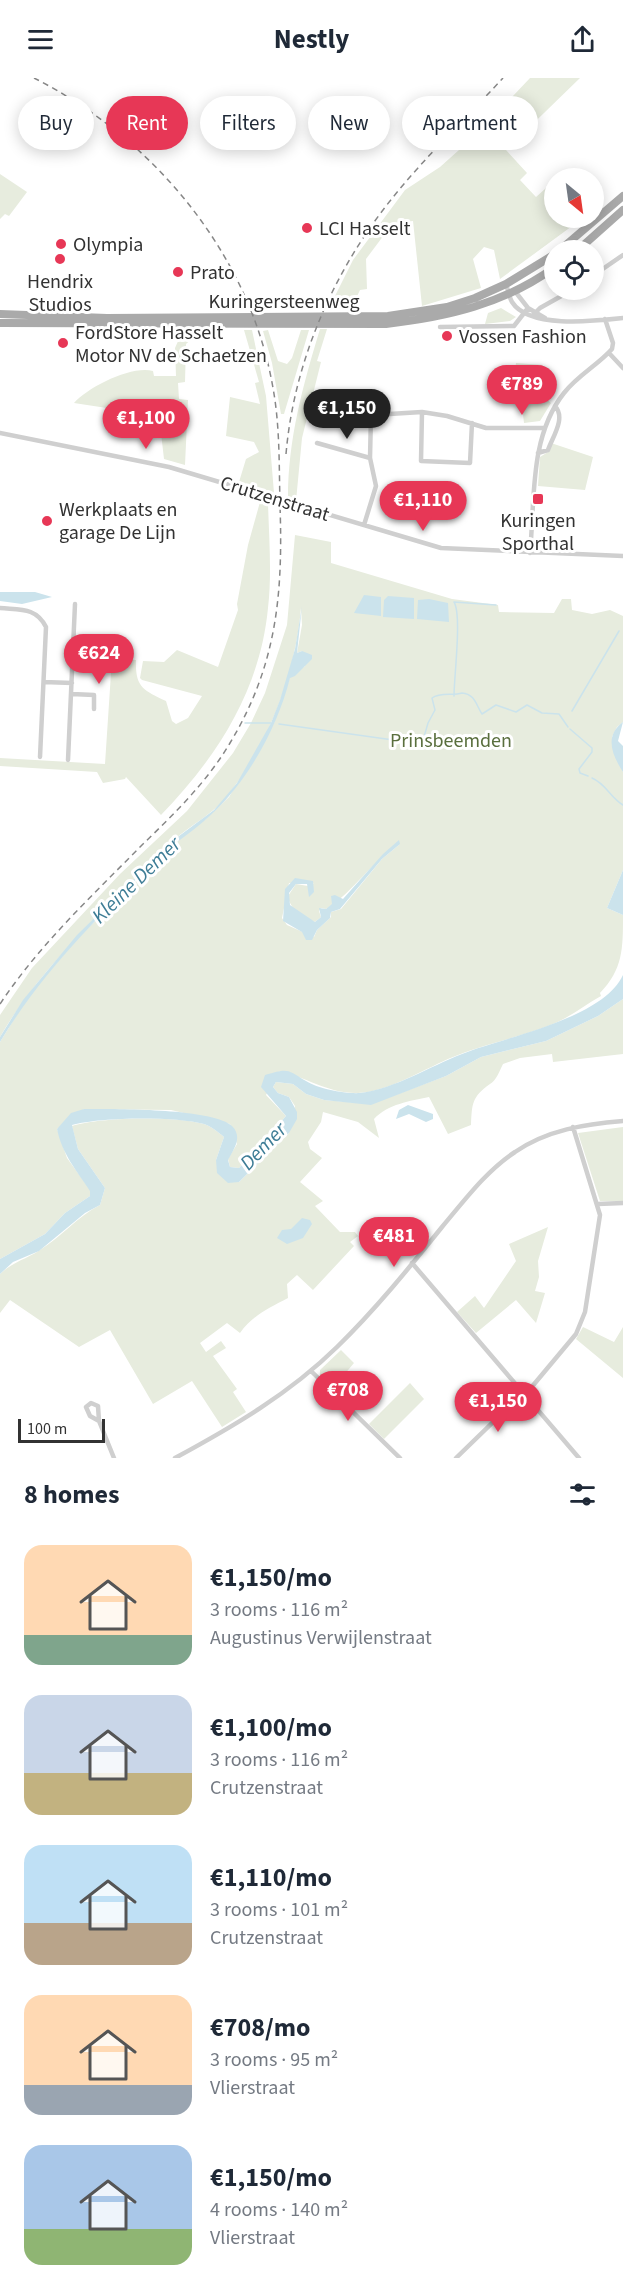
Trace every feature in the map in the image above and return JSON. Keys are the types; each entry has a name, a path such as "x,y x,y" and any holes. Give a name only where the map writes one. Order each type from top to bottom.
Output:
{"main road":[{"path":"572,240 623,196"},
{"path":"589,240 623,210"},
{"name":"Kuringersteenweg","path":"0,314 107,318 388,316 447,307 506,284 544,261"},
{"name":"Kuringersteenweg","path":"0,323 386,324 454,314 512,293 544,274"}],"street":[{"path":"604,268 623,255"},
{"path":"506,284 512,293 511,301 533,315 548,320 623,318"},
{"path":"533,315 556,300"},
{"path":"440,327 514,326 526,310"},
{"path":"530,553 538,453 544,428 555,406 577,379 609,352 613,345 606,319"},
{"path":"609,352 623,368"},
{"path":"538,453 548,450 560,418 555,406"},
{"path":"357,416 422,412 498,429 533,426 544,428"},
{"path":"422,412 420,461 470,462 472,423"},
{"path":"364,525 376,486 370,458 371,415"},
{"name":"Crutzenstraat","path":"0,433 169,467 441,548 623,556"},
{"path":"317,443 370,458"},
{"path":"68,760 75,604"},
{"path":"0,608 32,610 40,616 46,627 40,756"},
{"path":"73,668 96,671 96,657"},
{"path":"44,682 72,683"},
{"path":"72,694 94,695 94,709"},
{"path":"176,1458 273,1401 338,1347 497,1166 529,1143 573,1127 623,1120"},
{"path":"456,1458 524,1394 580,1328 600,1223 598,1204 573,1127"},
{"path":"598,1204 623,1203"},
{"path":"412,1263 579,1458"},
{"path":"311,1371 400,1458"},
{"path":"99,1421 114,1458"}],"green space":[{"path":"530,78 580,78 538,119 538,96 513,96"},
{"path":"459,150 506,150 527,173 520,180 536,197 544,190 544,228 569,228 553,240 544,240 544,247 500,279 494,250 484,247 473,259 481,288 422,306 413,221 393,223 366,259 367,289 360,290 351,309 329,308 353,260 405,190 440,167"},
{"path":"0,174 27,192 9,216 5,214 0,219"},
{"path":"501,308 516,317 510,321 485,324 488,313"},
{"path":"320,329 327,329 317,361 321,362 302,438 296,501 288,498 294,433 302,392"},
{"path":"183,330 193,330 194,337 186,344 185,382 178,383 179,399 188,400 185,465 164,459 159,416 74,403 89,390 122,374 144,370 153,371 154,376 176,376 175,348"},
{"path":"244,330 252,330 266,396 274,493 239,482 246,459 259,452 254,442 226,436 230,397 260,404 255,383 259,382"},
{"path":"268,330 278,361 287,364 292,358 301,330 309,330 284,414 281,414 272,363 263,331"},
{"path":"516,363 543,365 527,384 551,403 540,421 524,423 520,388 513,387"},
{"path":"551,443 593,457 585,490 538,486 540,457 548,452"},
{"path":"260,502 268,503 270,582 268,608 256,667 245,695 217,746 200,770 161,815 126,777 103,783 97,772 0,766 0,758 105,764 112,658 136,660 139,682 151,694 166,701 172,721 176,724 188,718 202,696 142,680 140,678 143,661 164,662 177,650 218,667 238,610 237,604 248,545"},
{"name":"Prinsbeemden","path":"295,535 331,542 331,563 452,599 498,605 499,612 554,613 562,599 571,599 572,610 592,614 610,610 623,616 623,722 617,727 612,737 623,772 623,870 607,908 623,915 623,938 617,967 600,993 601,996 553,1024 461,1054 393,1085 369,1092 337,1091 280,1071 266,1095 286,1116 239,1168 230,1167 228,1159 237,1144 230,1124 171,1110 84,1109 57,1129 67,1158 91,1191 90,1196 65,1213 45,1234 0,1259 0,1042 28,997 77,939 180,838 206,819 229,797 242,776 221,803 167,846 73,942 41,978 0,1037 0,1015 32,968 120,874 187,811 233,753 251,723 265,693 287,625","holes":["301,608 302,625 297,653 302,651 305,666 290,677 274,723 258,750 293,658","400,844 382,859 341,909 331,912 331,917 317,930 314,937 287,925 282,918 289,883 314,883 308,886 296,884 288,896 294,909 315,922 321,917 319,911 321,908 326,909 346,894 380,859"]},
{"path":"623,999 623,1054 553,1062 552,1054 520,1058 503,1064 494,1080 476,1097 471,1125 448,1134 429,1097 400,1104 380,1114 374,1119 379,1138 358,1122 323,1112 321,1122 308,1142 310,1149 322,1158 300,1182 323,1201 315,1206 340,1232 355,1232 358,1236 350,1242 354,1246 313,1290 297,1275 287,1284 288,1298 256,1317 240,1333 227,1323 200,1343 206,1352 221,1341 226,1348 213,1356 237,1389 233,1392 246,1412 222,1427 192,1381 153,1404 110,1330 79,1347 10,1300 0,1313 0,1274 48,1245 84,1215 100,1205 105,1188 78,1149 72,1126 101,1121 138,1119 191,1121 204,1124 224,1137 216,1160 239,1182 289,1133 295,1106 289,1097 278,1093 273,1087 276,1082 293,1084 306,1094 324,1100 371,1104 446,1076 481,1057 546,1041 598,1016"},
{"path":"623,1127 623,1201 600,1201 578,1133"},
{"path":"548,1227 538,1261 539,1277 535,1291 545,1293 536,1323 516,1300 476,1333 457,1312 475,1296 484,1308 516,1261 509,1244"},
{"path":"583,1327 614,1342 623,1327 623,1378 576,1339"},
{"path":"341,1350 354,1363 333,1388 320,1376 320,1370"},
{"path":"410,1383 424,1399 384,1439 369,1424"}],"water":[{"path":"0,592 35,592 52,597 22,604 0,601"},
{"path":"364,595 381,597 381,616 354,613"},
{"path":"388,596 414,598 414,619 383,617 384,600"},
{"path":"429,599 448,603 449,622 417,619 418,600"},
{"path":"302,606 297,653 302,651 312,655 312,659 290,678 278,714 262,749 240,782 215,811 156,860 92,924 34,992 0,1042 0,1037 23,1000 77,935 175,839 214,810 237,783 271,723 280,700 295,649"},
{"path":"623,722 618,741 623,746 623,772 613,752 612,739 613,733"},
{"path":"399,840 400,844 382,859 340,909 331,912 330,918 317,930 312,940 306,940 302,932 283,921 285,889 295,878 313,881 314,892 309,897 307,884 296,884 289,893 290,905 315,922 321,917 319,908 326,909 332,904 331,896 335,895 343,899 383,854"},
{"path":"623,870 623,915 607,908"},
{"name":"Demer","path":"623,975 623,999 598,1016 546,1041 481,1057 446,1076 371,1105 324,1100 306,1094 293,1084 276,1082 273,1087 278,1093 289,1097 297,1112 297,1119 289,1133 239,1182 228,1183 217,1173 216,1160 224,1137 204,1124 191,1121 138,1118 101,1120 72,1125 78,1149 105,1188 100,1205 85,1213 39,1251 13,1262 0,1274 0,1259 45,1234 65,1213 90,1196 90,1191 66,1154 59,1138 57,1129 71,1113 84,1109 138,1110 184,1113 221,1120 232,1126 237,1134 233,1152 228,1160 230,1167 239,1168 286,1116 261,1087 265,1075 287,1071 311,1084 354,1093 387,1087 462,1054 551,1025 574,1015 595,1004 612,990"},
{"path":"408,1105 433,1114 433,1119 426,1122 409,1114 396,1119 399,1110"},
{"path":"302,1218 310,1220 312,1224 303,1238 287,1244 277,1238 282,1230 291,1229"}],"waterway":[{"path":"454,696 458,632 454,602 496,605"},
{"path":"572,711 619,631"},
{"name":"Kleine Demer","path":"279,724 422,744 428,723 435,710 432,698 439,695 462,693 470,695 475,700 482,714 496,705 516,712 527,705 542,713 559,714 568,727"},
{"path":"245,723 271,723"},
{"name":"Kleine Demer","path":"570,729 592,748 592,752 579,769 580,773 588,776"},
{"name":"Kleine Demer","path":"592,778 623,805"}],"railway":[{"path":"0,1004 49,941 178,809 221,757 246,714 267,657 274,628 280,569 279,461 275,402 261,339 243,291 219,247 190,205 156,167 118,133 77,103 34,78"},
{"path":"286,454 298,384 308,350 336,284 353,253 407,180 503,78"}],"place":[{"name":"LCI Hasselt","path":"307,228"},
{"name":"Olympia","path":"61,244"},
{"name":"Hendrix Studios","path":"60,259"},
{"name":"Prato","path":"178,272"},
{"name":"Vossen Fashion","path":"447,336"},
{"name":"FordStore Hasselt Motor NV de Schaetzen","path":"63,343"},
{"name":"Kuringen Sporthal","path":"538,499"},
{"name":"Werkplaats en garage De Lijn","path":"47,521"}]}
